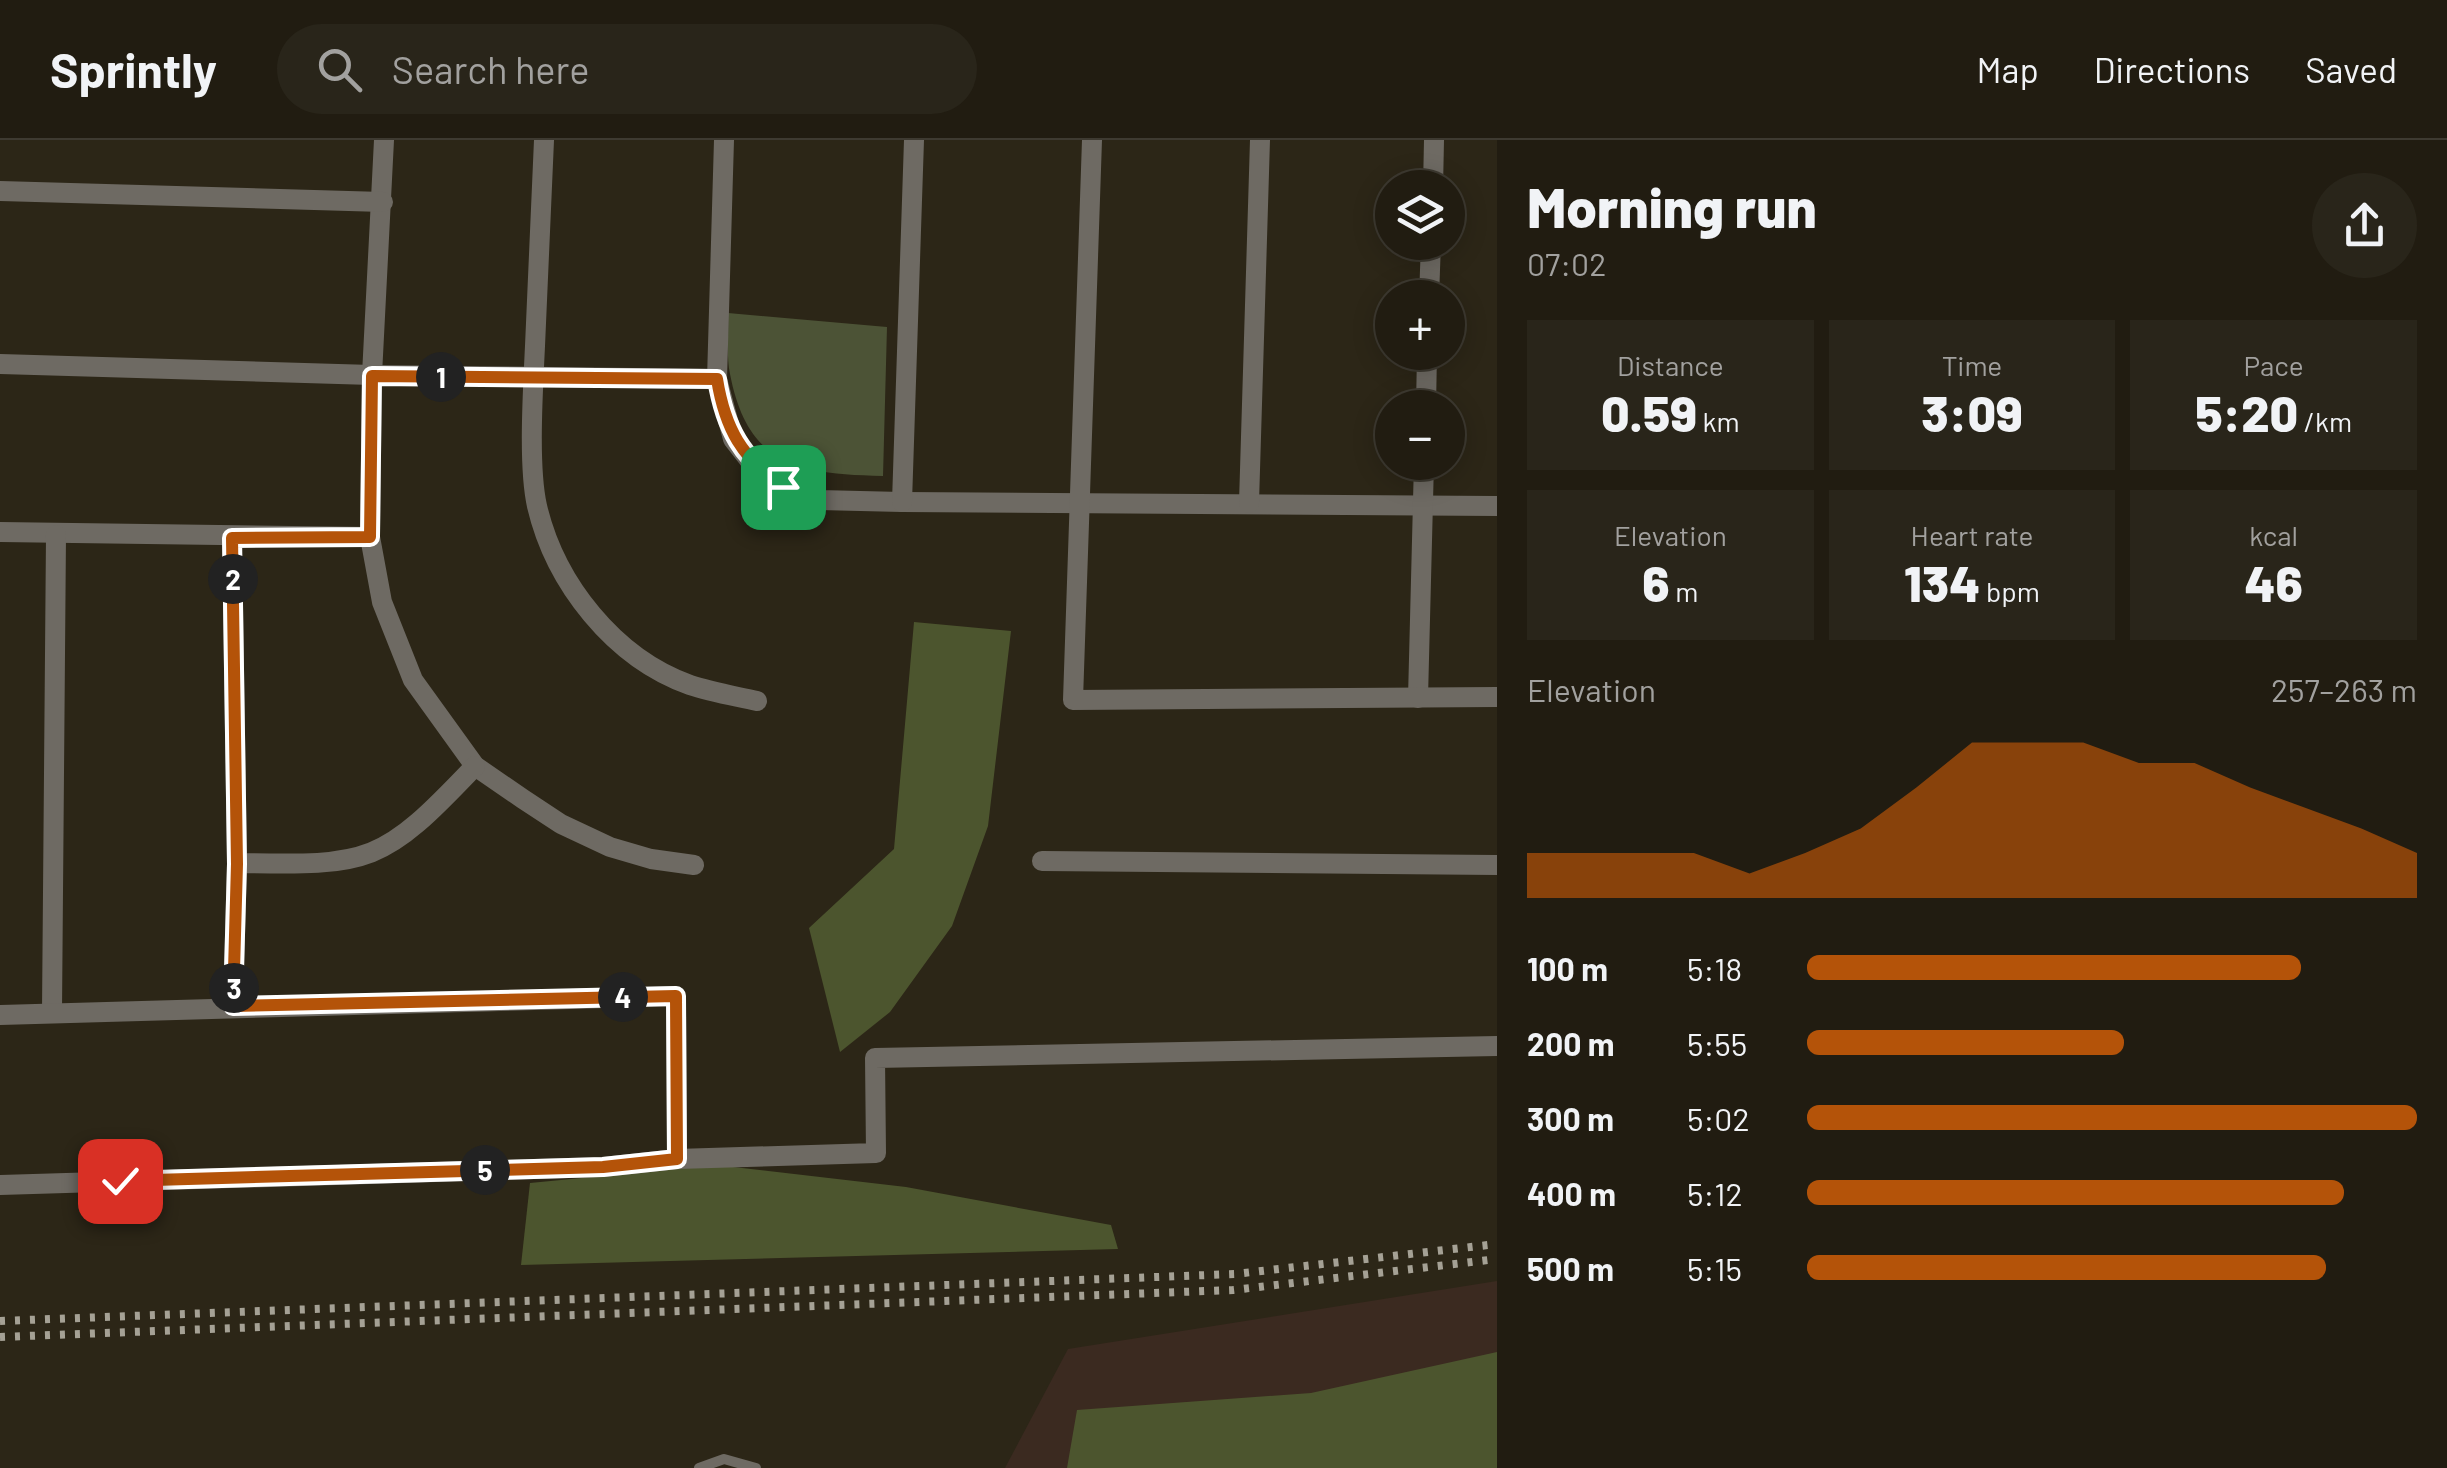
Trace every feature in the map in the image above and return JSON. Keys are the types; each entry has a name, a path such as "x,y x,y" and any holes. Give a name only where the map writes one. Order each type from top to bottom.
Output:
{"street":[{"path":"384,140 372,376 370,537 382,602 413,680 474,766 561,824 610,847 651,860 694,865"},
{"path":"544,140 534,378 536,502 551,553 578,596 612,636 649,664 689,684 757,701"},
{"path":"724,140 717,379 734,440 754,466 783,487 818,500 1497,506"},
{"path":"902,502 914,140"},
{"path":"1092,140 1073,700 1497,697"},
{"path":"1249,503 1260,140"},
{"path":"1433,170 1434,140"},
{"path":"0,191 382,202"},
{"path":"0,364 372,376 717,379"},
{"path":"1418,698 1423,480"},
{"path":"0,532 370,537"},
{"path":"52,1011 56,534"},
{"path":"232,538 237,864 233,1006"},
{"path":"237,864 316,865 362,858 394,845 474,766"},
{"path":"1042,861 1497,865"},
{"path":"0,1015 676,996 677,1159"},
{"path":"0,1185 584,1168 677,1159 876,1153 875,1058 1497,1046"}],"lane":[{"path":"699,1468 724,1459 756,1468"}],"shaded area":[{"path":"1497,1281 1497,1468 1005,1468 1068,1349"}],"green space":[{"path":"728,313 887,327 883,476 803,467 764,447 738,405 729,367"},
{"path":"914,622 1011,631 988,826 952,926 890,1012 840,1052 809,928 894,849"},
{"path":"716,1165 906,1187 1111,1225 1118,1249 521,1265 530,1183"},
{"path":"1497,1352 1497,1468 1067,1468 1077,1410 1311,1393"}],"railway":[{"path":"0,1321 1235,1274 1497,1244"},
{"path":"0,1337 1233,1290 1497,1259"}],"route":[{"path":"120,1181 603,1167 677,1159 676,996 233,1006 237,864 232,538 370,537 372,376 717,379 722,411 734,440 754,466 783,487"}]}
